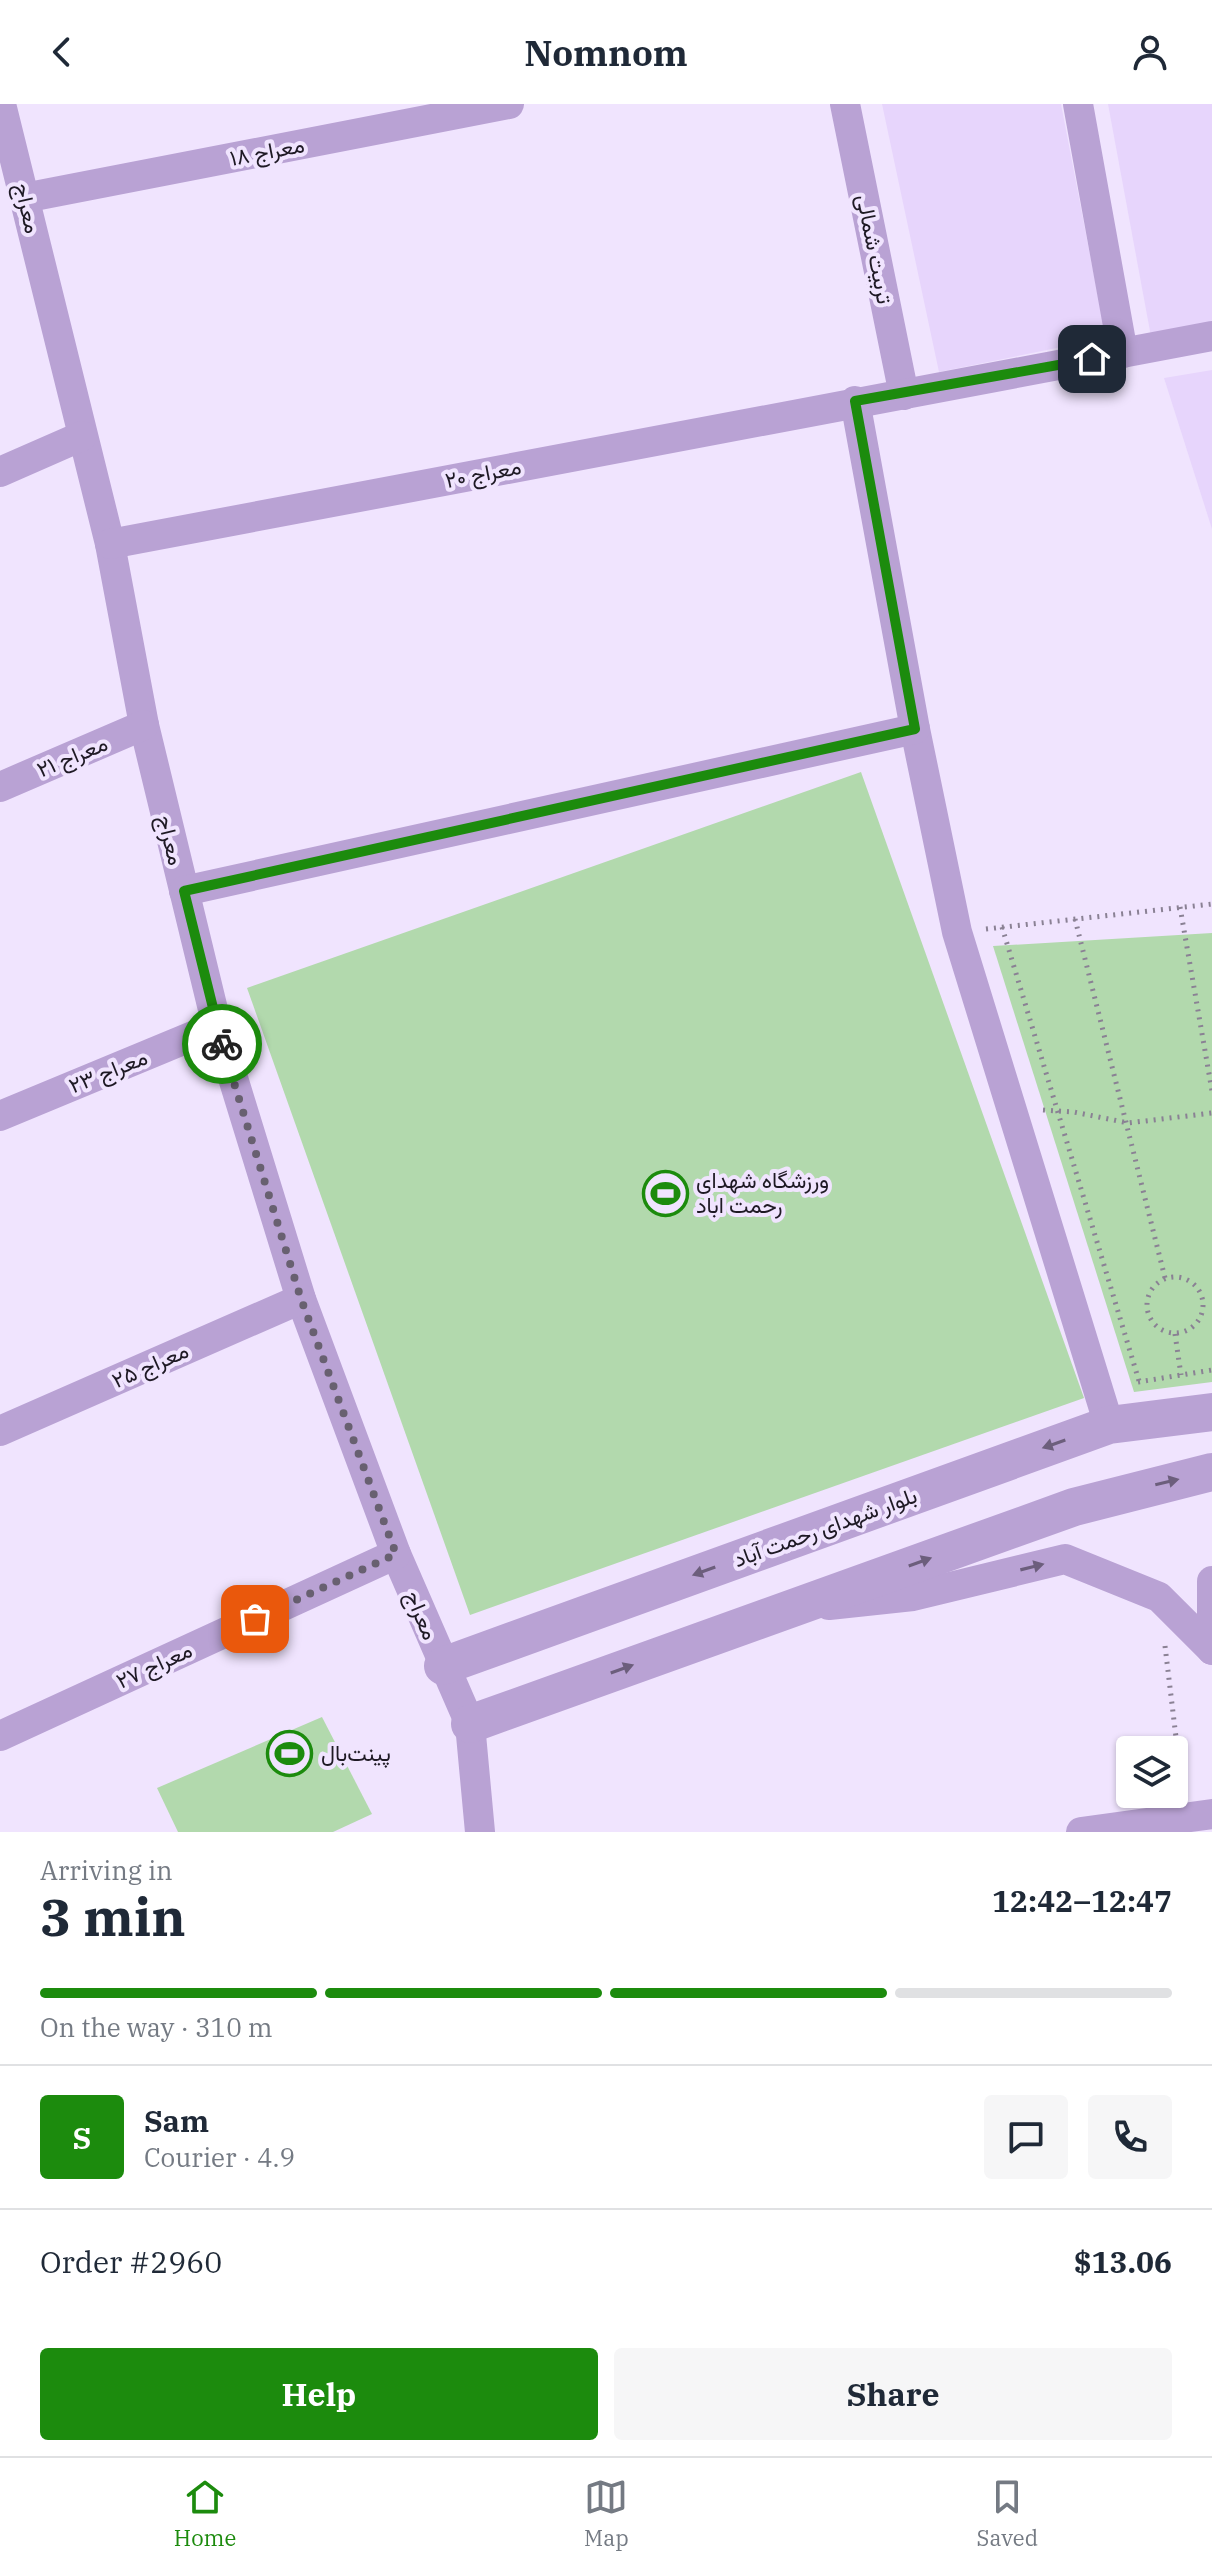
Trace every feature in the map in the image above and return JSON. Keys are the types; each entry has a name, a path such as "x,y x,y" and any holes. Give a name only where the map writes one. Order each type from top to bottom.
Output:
{"street":[{"name":"معراج","path":"1,104 9,168 24,198 110,544 144,725 217,1026 301,1299 396,1554 470,1724 480,1832"},
{"name":"معراج ۱۸","path":"24,198 509,104"},
{"name":"تربیت شمالی","path":"845,104 904,395"},
{"path":"1078,104 1123,353"},
{"name":"معراج ۲۰","path":"110,544 1212,336"},
{"path":"855,401 915,729 957,932 1109,1425"},
{"path":"0,472 82,436"},
{"name":"معراج ۲۱","path":"0,787 144,725"},
{"path":"184,891 915,729"},
{"name":"معراج ۲۳","path":"0,1116 217,1026"},
{"name":"معراج ۲۵","path":"0,1431 301,1299"},
{"name":"بلوار شهدای رحمت آباد","path":"443,1666 1109,1425 1212,1412"},
{"path":"470,1724 1074,1507 1212,1472"},
{"name":"معراج ۲۷","path":"0,1736 396,1554"},
{"path":"790,1609 913,1596 1065,1559 1159,1597 1212,1650"},
{"path":"1212,1581 1212,1650"},
{"path":"519,1639 503,1656 496,1670 501,1683 510,1692 563,1691"},
{"path":"1081,1832 1199,1816"}],"path":[{"path":"957,932 1212,904"},
{"path":"1180,907 1212,1091"},
{"path":"1075,919 1165,1278"},
{"path":"1002,927 1055,1111 1139,1381"},
{"path":"1011,1109 1055,1111 1128,1123 1212,1113"},
{"path":"1165,1278 1185,1278 1200,1290 1204,1310 1194,1327 1175,1334 1156,1327 1146,1310 1150,1290 1165,1278"},
{"path":"1175,1334 1181,1375"},
{"path":"1159,1597 1199,1816"}],"shaded area":[{"path":"882,104 1061,104 1106,338 939,372"},
{"path":"1108,104 1212,104 1212,330 1152,342"},
{"path":"1212,370 1212,529 1164,378"}],"green space":[{"name":"ورزشگاه شهدای رحمت اباد","path":"861,772 1084,1398 470,1615 247,988"},
{"path":"1212,933 1212,1382 1134,1392 993,946"},
{"name":"پینت‌بال","path":"322,1717 372,1814 333,1832 178,1832 157,1788"}],"way so far":[{"path":"222,1044 301,1299 396,1554 255,1619"}],"place":[{"name":"ورزشگاه شهدای رحمت اباد","path":"665,1193"},
{"name":"پینت‌بال","path":"290,1753"}],"route":[{"path":"222,1044 184,891 915,729 855,401 904,395 1092,359"}]}
